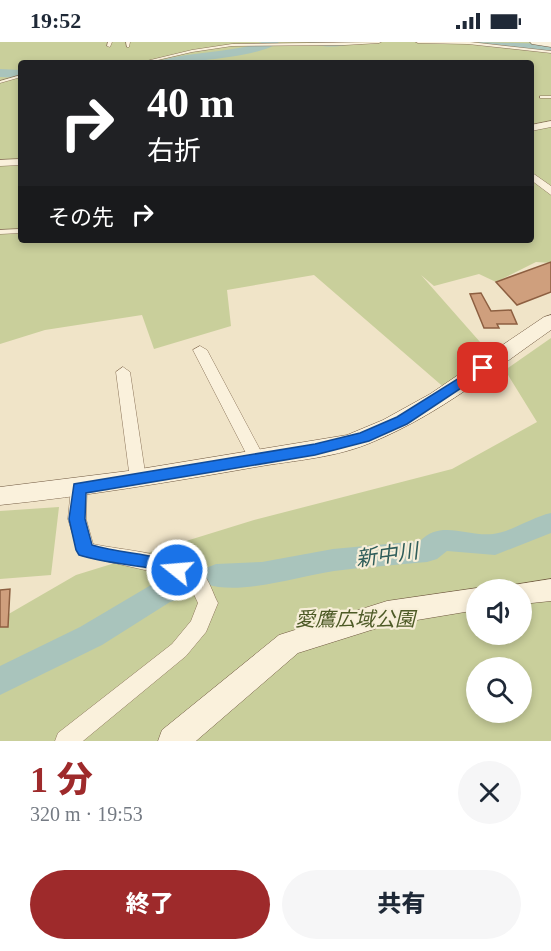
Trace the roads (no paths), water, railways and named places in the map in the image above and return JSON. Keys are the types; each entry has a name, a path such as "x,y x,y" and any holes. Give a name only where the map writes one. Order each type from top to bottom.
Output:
{"street":[{"path":"536,42 551,44"},
{"path":"534,127 551,124"},
{"path":"0,163 18,162"},
{"path":"534,178 551,192"},
{"path":"0,496 138,479 315,450 364,438 402,420 551,321"},
{"path":"200,350 257,459"},
{"path":"123,372 138,479"},
{"path":"66,741 179,650 199,626 208,603 194,577 159,563 108,556 84,550 77,519 79,488"},
{"path":"532,592 551,590"},
{"path":"173,741 290,644 387,614 466,601"}],"lane":[{"path":"155,60 243,44 345,46 379,42"},
{"path":"418,42 468,43 551,52"},
{"path":"0,82 18,76"},
{"path":"542,97 551,97"},
{"path":"0,232 18,231"}],"waterway":[{"path":"176,60 247,50 273,42"},
{"path":"315,42 347,42"},
{"path":"484,42 551,48"},
{"path":"0,73 18,74"},
{"name":"新中川","path":"216,576 262,573 333,560 427,551 440,541 447,540 489,545 551,523"},
{"name":"新中川","path":"0,681 91,636 161,593 192,584"}],"park label":[{"name":"愛鷹広域公園","path":"355,619"}]}
